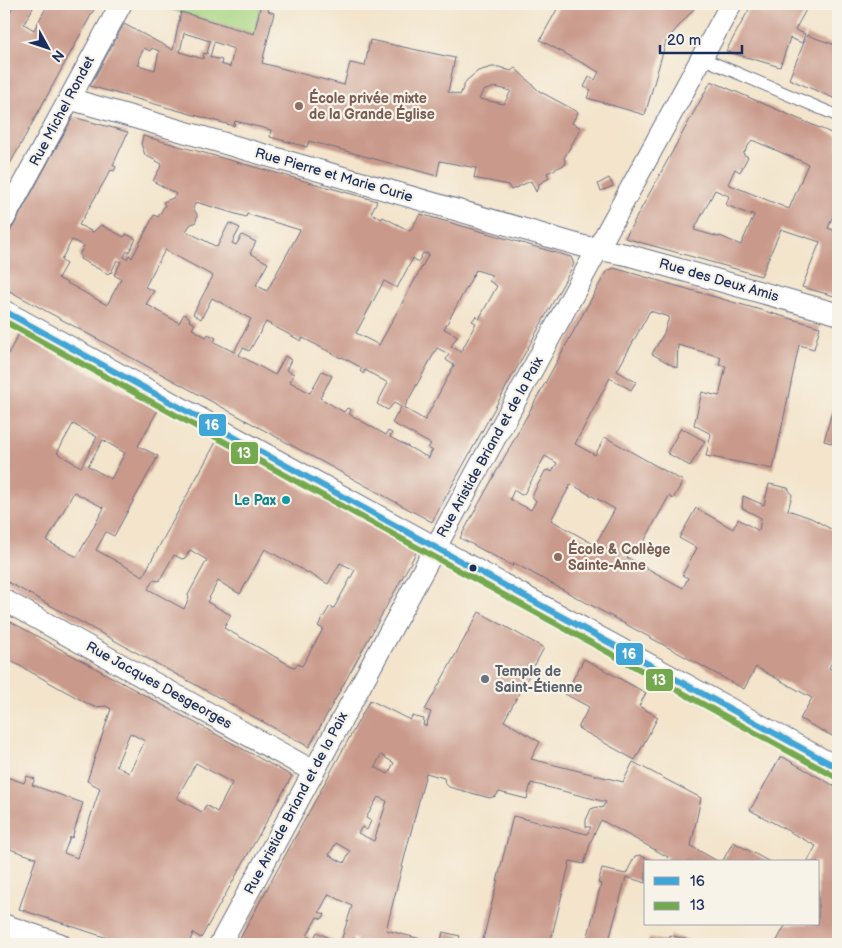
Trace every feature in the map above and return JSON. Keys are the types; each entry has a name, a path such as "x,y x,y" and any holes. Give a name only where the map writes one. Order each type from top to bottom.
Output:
{"street":[{"name":"Rue Michel Rondet","path":"4,219 121,4"},
{"name":"Rue Aristide Briand et de la Paix","path":"220,944 435,546 599,250 731,4"},
{"name":"Rue Pierre et Marie Curie","path":"70,99 599,250"},
{"name":"Rue des Deux Amis","path":"599,250 628,255 838,314"},
{"path":"4,311 838,768"},
{"name":"Rue Jacques Desgeorges","path":"4,600 313,771"},
{"path":"4,926 60,944"}],"lane":[{"path":"702,58 838,116"}],"green space":[{"path":"153,4 261,4 254,34"}],"building":[{"path":"8,4 35,4 24,24 34,30 48,4 97,4 4,175 4,63 9,53 4,51 4,24 13,6"},
{"path":"261,4 270,4 268,11 274,13 262,63 344,85 350,63 365,66 370,40 455,58 448,92 460,95 466,81 478,71 492,67 511,71 515,68 539,91 578,112 572,123 581,128 564,158 566,164 547,173 549,178 539,184 536,192 531,181 511,190 508,185 474,178 476,168 440,161 437,176 309,141 307,147 270,137 271,130 235,121 234,126 90,86 124,24 173,50 181,12 254,34","holes":["184,33 210,41 207,54 204,53 203,59 180,52","214,42 234,49 230,67 221,64 222,60 210,57","144,48 150,51 152,48 159,51 155,70 138,65 140,62 138,60","495,87 511,91 504,104 479,99 483,91"]},
{"path":"560,4 698,4 666,41 645,115 587,98 591,90 584,87 589,77 595,80 599,72 540,40"},
{"path":"752,4 809,4 795,30 805,34 802,43 790,38 780,67 726,51"},
{"path":"827,4 838,4 836,9"},
{"path":"807,35 838,46 838,100 789,79"},
{"path":"711,81 838,136 838,203 828,228 838,232 838,297 802,287 820,242 781,229 761,276 625,238","holes":["752,140 808,164 789,209 728,184 735,169 740,172 748,157 743,154","715,190 729,196 726,205 754,215 741,245 720,236 694,230"]},
{"path":"73,117 128,132 113,165 116,167 114,171 111,170 79,225 93,232 101,225 124,237 126,234 136,239 124,257 127,259 129,255 132,258 154,215 158,217 165,205 163,202 173,198 176,194 153,181 162,164 145,155 141,144 143,136 377,201 371,213 410,231 420,214 571,257 574,264 432,522 4,288 4,243","holes":["196,202 246,217 247,214 300,230 267,291 256,285 268,263 250,253 256,242 242,235 236,245 232,243 240,228 229,223 217,247 186,231 191,224 195,223 197,218 193,208","72,240 84,246 79,255 81,256 80,259 108,274 111,273 117,260 121,262 114,275 121,279 107,305 58,278 66,264 61,260","165,250 213,276 193,314 201,319 212,298 251,319 234,352 214,342 216,338 208,334 206,337 192,329 195,324 189,321 190,318 184,314 179,323 146,304 154,291 145,287","423,253 429,254 379,345 356,333 384,281 397,288 413,258 418,262","476,270 492,275 489,281 497,286 479,319 476,316 472,321 476,323 461,352 451,346 458,336 444,329","266,322 301,341 303,338 342,357 362,368 360,371 363,374 365,370 388,383 377,404 388,410 394,403 401,407 392,423 431,444 428,448 433,451 429,458 390,437 392,433 388,431 386,435 349,414 351,410 347,408 344,412 320,398 332,376 322,371 310,393 290,382 294,374 286,370 291,360 285,356 275,375 239,355 243,348 249,351","437,348 449,354 446,360 454,365 425,420 404,408"]},
{"path":"609,178 613,186 601,191 598,184"},
{"path":"614,268 820,327 814,349 799,345 773,469 706,456 711,434 694,425 702,392 719,396 726,366 719,365 721,357 678,345 677,368 652,354 664,333 669,317 650,311 617,371 636,382 631,390 610,378 575,444 595,455 605,437 683,481 673,499 669,496 641,547 621,554 683,588 688,578 682,575 697,548 679,538 696,508 733,529 738,519 759,531 761,518 742,508 743,496 764,505 769,484 788,488 792,495 788,510 811,518 838,533 838,651 829,668 838,673 838,739 800,719 812,698 756,667 744,689 514,563 513,566 460,538 606,272","holes":["545,456 557,463 552,472 549,470 545,471 532,496 536,501 531,510 510,499 514,490 521,495 524,494","571,484 615,509 595,545 551,520"]},
{"path":"19,334 158,410 138,446 158,456 114,536 106,532 96,550 143,576 216,442 417,551 309,747 4,580 4,361","holes":["73,424 97,437 81,467 57,453","103,440 125,453 111,479 88,466","74,492 104,508 77,557 47,541","265,549 328,584 340,563 355,570 334,608 330,606 318,626 323,629 302,666 297,664 295,668 224,628 231,615 207,602 218,581 240,594","190,550 207,560 188,595 189,598 184,609 148,589 153,580 159,581 174,555 182,559 185,558"]},
{"path":"838,389 838,445 824,441"},
{"path":"681,428 705,441 690,466 667,453"},
{"path":"479,612 544,648 504,721 540,742 531,759 623,782 633,762 701,798 691,846 716,860 666,860 668,857 601,820 591,841 584,864 570,861 550,944 482,944 513,816 587,834 591,827 586,827 586,820 591,809 602,808 606,802 531,783 527,799 499,792 496,796 490,798 449,787 445,783 444,778 426,773 386,930 440,944 355,944 357,939 353,938 352,944 340,944 237,944 370,700 410,720 412,716 424,719 423,725 426,726 431,712 425,710","holes":["381,755 394,763 388,774 375,767","378,797 387,801 374,841 358,833 362,827 367,830 371,821 366,818","336,843 350,851 344,863 329,855","329,894 352,906 340,944 317,932 313,939 307,936 317,917 322,919 325,914 319,912"]},
{"path":"4,618 292,776 201,938 193,933 189,944 126,944 19,909 36,858 4,847 4,776 24,783 27,776 35,779 32,785 83,803 72,838 70,837 64,853 77,858 100,788 87,781 111,709 106,706 95,707 90,705 4,657","holes":["130,733 145,741 129,773 116,766","196,763 232,783 217,812 206,805 202,812 177,798"]},
{"path":"584,659 646,693 639,706 658,717 635,760 578,728 589,707 565,694"},
{"path":"781,756 838,788 838,932 832,944 775,944 785,926 820,926 820,860 808,860 816,846 750,810"},
{"path":"733,842 766,860 723,860"},
{"path":"640,855 649,860 644,860 644,882 626,877 608,944 586,944 601,884 598,883 602,869 626,874 635,856"},
{"path":"443,932 460,936 458,944 440,944"},
{"path":"670,935 703,944 648,944 650,937 669,943"}],"transit line":[{"name":"16","path":"4,311 838,768"},
{"name":"13","path":"4,321 834,776"}],"place":[{"name":"École privée mixte de la Grande Église","path":"299,106"},
{"name":"Le Pax","path":"286,500"},
{"name":"École & Collège Sainte-Anne","path":"558,557"},
{"name":"Temple de Saint-Étienne","path":"485,679"}]}
